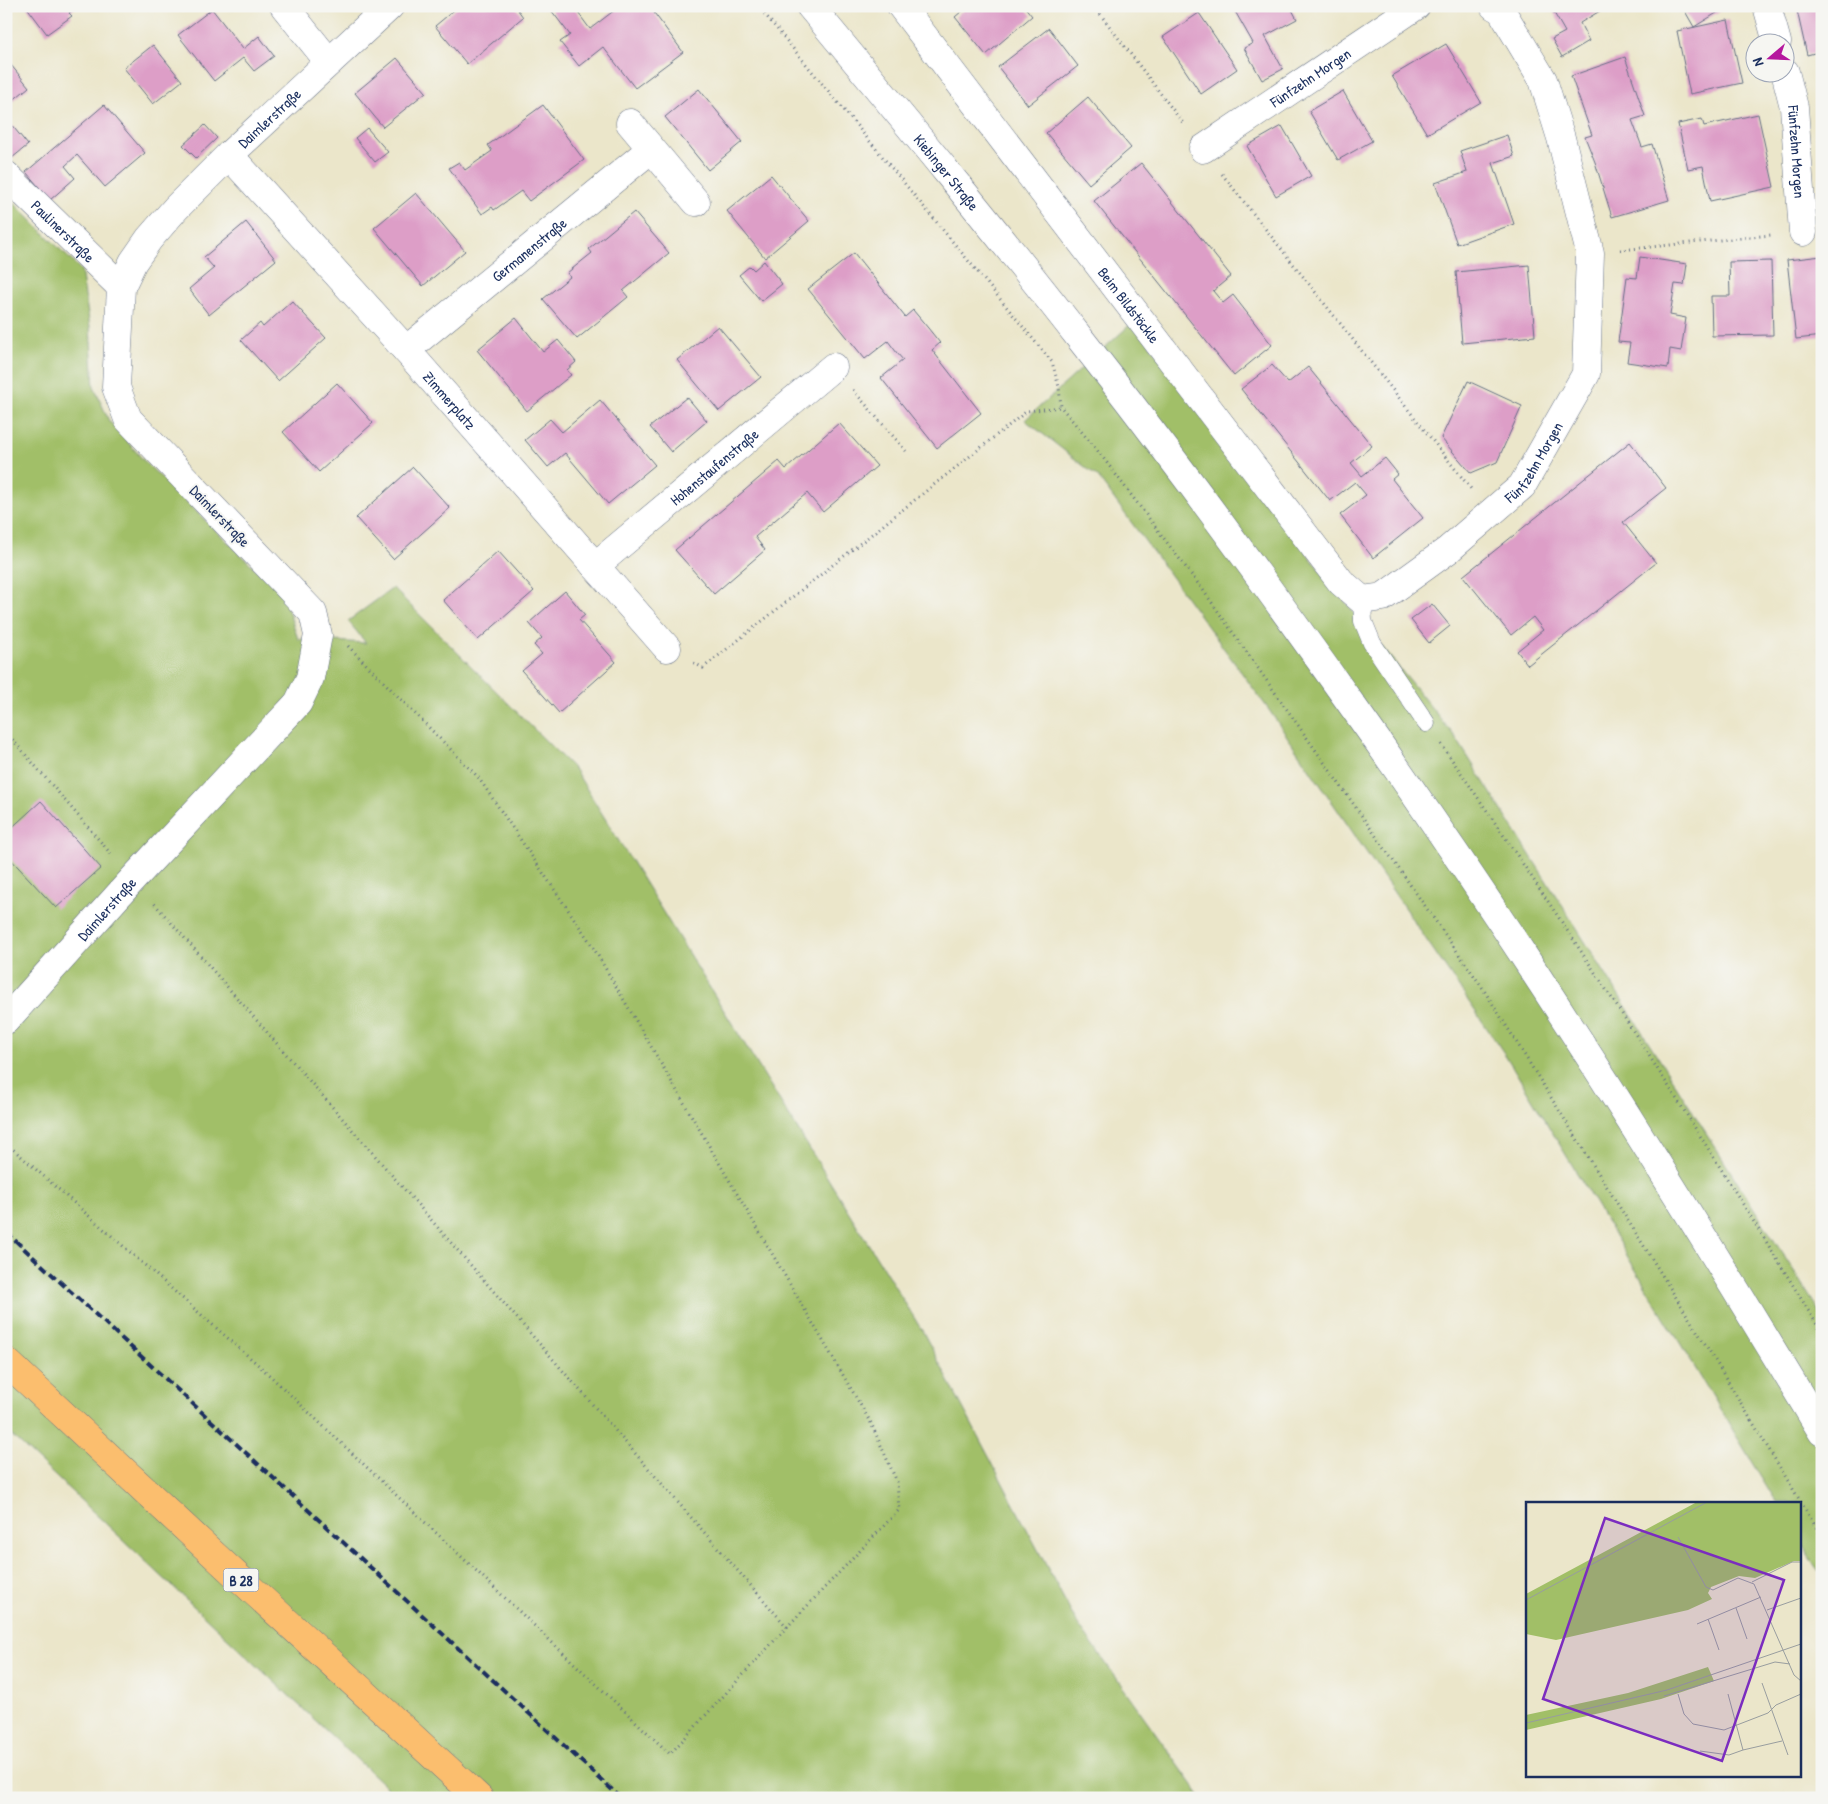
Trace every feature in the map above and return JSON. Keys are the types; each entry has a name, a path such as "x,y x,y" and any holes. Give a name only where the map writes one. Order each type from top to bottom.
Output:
{"main road":[{"name":"B 28","path":"6,1361 479,1798"}],"street":[{"path":"284,6 329,62"},
{"name":"Daimlerstraße","path":"6,1020 133,879 298,703 310,678 318,635 313,613 128,419 116,387 121,286 133,262 149,239 176,208 229,155 390,6"},
{"name":"Kiebinger Straße","path":"810,6 1082,340 1268,588 1357,712 1457,858 1622,1108 1822,1432"},
{"name":"Beim Bildstöckle","path":"901,6 1341,582 1362,600"},
{"name":"Fünfzehn Morgen","path":"1203,149 1416,6"},
{"name":"Fünfzehn Morgen","path":"1362,600 1383,597 1448,550 1522,486 1586,374 1590,253 1561,138 1543,80 1501,10 1494,6"},
{"path":"1767,6 1774,32"},
{"name":"Fünfzehn Morgen","path":"1788,82 1794,107 1803,232"},
{"path":"630,123 696,202"},
{"name":"Germanenstraße","path":"406,350 651,149"},
{"name":"Zimmerplatz","path":"229,155 406,350 667,648"},
{"name":"Paulinerstraße","path":"6,175 121,286"},
{"name":"Hohenstaufenstraße","path":"595,566 833,367"}],"lane":[{"path":"1362,600 1363,621 1372,643 1426,723"}],"path":[{"path":"758,6 1052,362 1059,387 1061,407 1102,455 1203,590 1482,988 1702,1339 1822,1537"},
{"path":"1094,6 1203,149 1491,514"},
{"path":"1590,253 1803,232"},
{"path":"833,367 906,451"},
{"path":"667,648 702,668 1027,411 1061,407"},
{"path":"6,1143 264,1370 670,1754 787,1627 899,1510 897,1482 871,1423 590,942 478,777 371,667 313,613"},
{"path":"1426,723 1504,836 1649,1054 1822,1333"},
{"path":"6,732 787,1627"}],"green space":[{"path":"6,195 81,270 90,327 94,387 109,421 147,464 283,595 298,639 366,643 348,621 393,588 575,770 923,1332 1075,1620 1202,1798 398,1798 6,1430"},
{"path":"1133,322 1322,573 1456,738 1822,1316 1822,1577 1800,1542 1800,1502 1776,1502 1506,1056 1269,710 1098,477 1025,420"}],"building":[{"path":"26,6 77,6 69,13 72,16 47,34"},
{"path":"459,6 515,6 523,17 467,64 435,26"},
{"path":"555,6 573,6 590,29 620,6 649,6 683,52 635,88 603,47 579,66 560,42 570,35 551,10"},
{"path":"968,6 1024,6 1032,16 986,55 955,17"},
{"path":"1232,6 1290,6 1297,19 1265,36 1283,69 1262,80 1244,48 1253,43"},
{"path":"1550,6 1608,6 1580,23 1589,41 1562,57 1552,39 1565,32"},
{"path":"1682,6 1728,6 1694,27"},
{"path":"1796,6 1822,6 1822,51 1807,55"},
{"path":"212,9 243,49 259,36 274,56 254,71 243,58 214,81 178,35"},
{"path":"1199,13 1237,69 1201,94 1163,37"},
{"path":"1728,20 1742,83 1690,94 1677,31"},
{"path":"1049,28 1078,66 1028,105 998,67"},
{"path":"1446,44 1481,102 1427,134 1392,76"},
{"path":"153,45 182,81 153,104 124,68"},
{"path":"1625,57 1645,116 1632,120 1642,147 1652,144 1669,200 1612,217 1585,137 1592,135 1571,76"},
{"path":"397,58 426,92 383,127 355,93"},
{"path":"6,59 29,87 6,106"},
{"path":"699,89 742,142 708,170 665,117"},
{"path":"1343,91 1372,141 1338,160 1309,111"},
{"path":"1088,97 1131,148 1089,184 1046,133"},
{"path":"104,105 145,153 105,187 77,155 65,166 75,178 50,200 26,172"},
{"path":"543,105 584,160 529,201 521,191 494,210 492,207 482,214 449,168 459,162 465,170 492,151 488,145"},
{"path":"1758,114 1774,187 1710,201 1703,166 1688,169 1678,124 1702,119 1704,126"},
{"path":"10,123 28,145 12,158 6,152 6,126"},
{"path":"205,125 217,138 196,158 183,145"},
{"path":"1282,126 1311,176 1276,196 1247,146"},
{"path":"367,128 388,152 375,162 355,138"},
{"path":"1507,135 1514,156 1493,163 1514,224 1457,244 1435,183 1467,172 1460,151"},
{"path":"1141,163 1231,276 1213,291 1223,303 1233,295 1272,345 1234,376 1094,201"},
{"path":"771,175 809,221 765,258 727,211"},
{"path":"416,193 465,251 423,286 374,228"},
{"path":"634,212 669,253 623,291 628,297 577,339 543,299 570,277 567,273 592,253 589,249"},
{"path":"246,222 276,260 209,315 189,289 214,268 204,257"},
{"path":"854,253 905,317 913,310 940,343 932,350 981,413 937,448 881,378 903,360 888,341 865,359 808,289"},
{"path":"1822,256 1822,336 1796,339 1787,260"},
{"path":"1640,257 1687,264 1684,285 1675,284 1670,315 1686,318 1681,351 1670,349 1668,368 1627,362 1630,343 1618,342 1627,277 1637,278"},
{"path":"764,261 782,284 761,301 739,275 750,266 754,270"},
{"path":"1771,261 1773,335 1712,336 1711,296 1730,296 1729,262"},
{"path":"1529,265 1535,336 1462,343 1456,272"},
{"path":"292,301 326,338 278,381 241,340 260,323 263,327"},
{"path":"516,318 543,352 558,340 576,362 567,370 571,375 527,411 477,350"},
{"path":"718,326 761,377 719,411 677,360"},
{"path":"1272,365 1288,383 1308,367 1372,446 1351,463 1362,476 1385,458 1398,474 1392,479 1423,518 1373,558 1340,515 1366,495 1355,482 1330,501 1241,389"},
{"path":"1468,381 1522,406 1497,462 1471,473 1441,438"},
{"path":"337,383 373,423 319,472 283,432"},
{"path":"687,397 707,421 671,452 650,427"},
{"path":"600,400 655,465 608,504 565,453 548,467 525,440 550,419 562,432"},
{"path":"839,423 877,466 823,512 807,493 755,537 765,550 714,594 675,550 779,461 786,469"},
{"path":"1630,442 1666,488 1623,522 1656,563 1528,665 1517,651 1543,630 1533,617 1511,635 1463,576"},
{"path":"413,467 450,508 393,559 356,518"},
{"path":"498,551 534,591 478,640 443,600"},
{"path":"565,591 585,615 579,620 616,662 559,713 522,671 542,654 534,645 542,638 529,623"},
{"path":"1432,604 1450,626 1429,643 1411,620"},
{"path":"41,801 101,868 56,908 6,854 6,833"}],"railway":[{"path":"6,1232 621,1798"}]}
